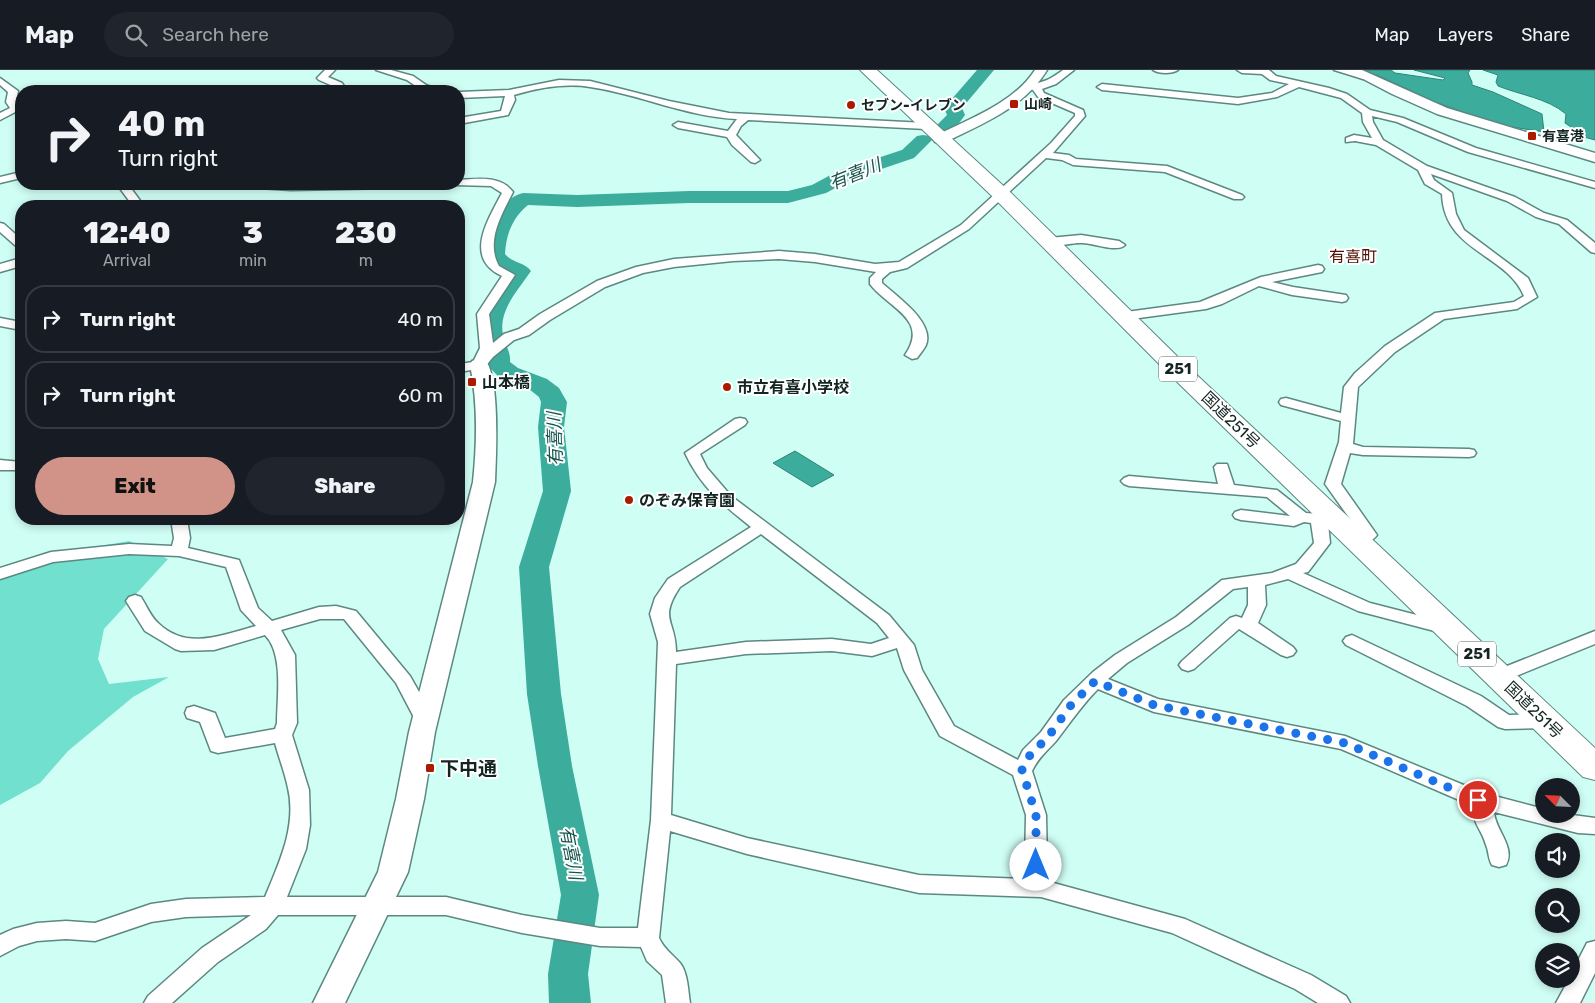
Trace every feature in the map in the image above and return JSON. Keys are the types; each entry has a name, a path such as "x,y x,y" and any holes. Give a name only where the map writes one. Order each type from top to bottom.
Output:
{"highway":[{"name":"国道251号","path":"868,70 1001,194 1124,316 1318,518 1358,540 1595,768"}],"street":[{"path":"330,70 322,78 339,85"},
{"path":"380,70 410,78 420,85"},
{"path":"1033,87 1041,70"},
{"path":"940,139 1033,87 1053,82 1069,70"},
{"path":"1158,70 1173,70"},
{"path":"1242,70 1267,71 1266,74 1273,78 1344,96 1367,112 1400,120 1472,150 1595,185"},
{"path":"1339,70 1357,73 1450,114 1595,158"},
{"path":"0,81 13,92 11,102 15,108"},
{"path":"465,95 509,92 559,83 590,84 729,116 926,126"},
{"path":"1102,87 1238,101 1274,95 1298,83"},
{"path":"475,362 509,337 524,332 566,304 613,278 640,270 674,263 733,256 779,255 816,258 875,268 903,265 914,260 965,227 1044,155 1080,116 1080,112 1041,95 1033,87"},
{"path":"465,120 505,113 510,100 509,92"},
{"path":"0,117 15,110"},
{"path":"1367,112 1368,122 1379,142"},
{"path":"731,135 737,124 747,116"},
{"path":"678,125 731,135 736,143 755,160"},
{"path":"1350,140 1354,138 1379,142 1423,168 1511,199 1540,216 1563,222 1595,249"},
{"path":"1044,155 1065,157 1073,162 1167,169 1238,197"},
{"path":"1358,540 1369,535 1333,484 1344,447 1351,386 1384,354 1440,316 1516,305 1531,297 1524,280 1460,232 1447,204 1446,194 1429,182 1423,168"},
{"path":"0,170 15,174"},
{"path":"0,180 15,177"},
{"path":"465,184 494,183 504,187 508,192 487,239 486,251 494,268 509,274 484,314 487,348 475,362"},
{"path":"126,190 134,200"},
{"path":"0,226 15,240"},
{"path":"1049,242 1081,239 1120,245"},
{"path":"0,268 15,264"},
{"path":"887,268 876,278 876,284 920,328 922,336 917,350 912,355"},
{"path":"1124,316 1148,311 1171,311 1212,303 1259,282 1280,275 1318,269"},
{"path":"1259,282 1292,291 1342,298"},
{"path":"0,322 15,325"},
{"path":"329,1003 393,872 410,799 425,720 475,524 484,482 487,445 483,382 475,362"},
{"path":"1286,402 1348,419"},
{"path":"740,422 692,453 700,469 725,499 883,619 905,645 913,670 947,731 1022,770 1036,815 1036,865 1041,888"},
{"path":"1344,447 1363,451 1469,453"},
{"path":"0,465 15,466"},
{"path":"1222,467 1227,488"},
{"path":"1129,481 1271,493 1318,518"},
{"path":"1241,515 1294,521 1318,518"},
{"path":"1022,770 1030,755 1048,737 1071,705 1121,659 1182,621 1228,584 1275,578 1302,568 1322,543 1318,518"},
{"path":"179,525 182,538 179,551"},
{"path":"678,1003 673,971 655,954 648,938 661,820 667,659 667,642 659,614 664,598 674,583 763,526"},
{"path":"0,574 51,557 130,549 179,551 233,564 250,610 275,634 286,655 287,723 282,735 299,790 300,825 295,849 273,906 258,923 210,955 156,1003"},
{"path":"1288,573 1364,607 1450,628"},
{"path":"1248,625 1257,604 1256,580"},
{"path":"135,600 151,627 181,646 214,644 319,613 336,612 350,615 403,680 425,720"},
{"path":"1188,665 1236,622 1248,625 1287,651"},
{"path":"1499,676 1595,637"},
{"path":"667,659 746,648 832,645 872,650 901,640"},
{"path":"1352,641 1474,701 1505,722 1546,721"},
{"path":"1095,681 1154,705 1345,743 1484,801 1578,825 1595,826"},
{"path":"194,714 208,718 218,746 282,735"},
{"path":"1484,801 1484,821 1497,846 1499,859"},
{"path":"661,820 747,846 919,884 1041,888 1178,925 1303,982 1338,1003"},
{"path":"0,947 13,938 37,932 66,930 95,932 151,913 186,908 273,906 446,906 522,924 600,937 648,938"},
{"path":"1568,1003 1595,950"}],"shaded area":[{"path":"1359,70 1391,70 1395,73 1443,80 1445,78 1414,70 1470,70 1468,73 1472,85 1493,92 1542,114 1544,132 1499,125 1435,102 1377,75 1371,76"},
{"path":"1483,70 1595,70 1595,140 1569,133 1574,129 1565,123 1566,114 1542,100 1498,86 1496,82 1498,75"},
{"path":"795,451 834,475 812,487 773,463"},
{"path":"129,541 168,559 104,629 98,659 109,684 169,677 133,697 68,751 40,783 0,805 0,568 33,558"}],"waterway":[{"name":"有喜川","path":"942,129 949,125 956,115 953,108 986,70"},
{"name":"有喜川","path":"570,1003 568,974 580,895 555,766 544,694 534,567 557,491 551,427 554,402 550,393 538,384 509,373 498,364 498,352 491,334 492,317 495,309 520,271 502,265 494,255 495,240 508,211 523,199 577,201 689,197 788,197 819,189 845,175 908,154 923,140"}],"place":[{"name":"山崎","path":"1014,104"},
{"name":"セブン-イレブン","path":"851,105"},
{"name":"有喜港","path":"1532,136"},
{"name":"山本橋","path":"472,382"},
{"name":"市立有喜小学校","path":"727,387"},
{"name":"のぞみ保育園","path":"629,500"},
{"name":"下中通","path":"430,768"}],"district":[{"name":"有喜町","path":"1353,256"}],"route":[{"path":"1036,865 1036,815 1022,770 1030,755 1048,737 1071,705 1095,681 1154,705 1345,743 1478,800"}]}
